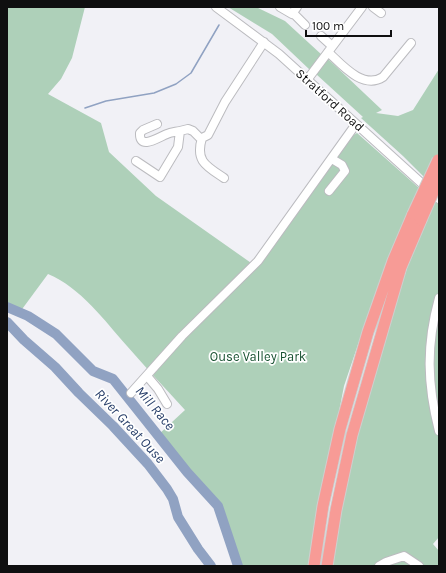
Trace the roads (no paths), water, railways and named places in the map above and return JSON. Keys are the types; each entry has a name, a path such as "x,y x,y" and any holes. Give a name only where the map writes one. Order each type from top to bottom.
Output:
{"highway":[{"path":"327,566 336,510 352,435 417,217 438,158"},
{"path":"314,566 323,506 340,429 368,332 393,261 439,179"}],"street":[{"name":"Stratford Road","path":"216,7 264,42 439,199"},
{"path":"280,7 292,14 295,10 305,25"},
{"path":"308,80 362,7"},
{"path":"373,7 380,13"},
{"path":"321,36 330,49 356,77 368,81 377,81 383,77 411,43"},
{"path":"202,138 208,135 225,102 264,42"},
{"path":"157,124 143,130 140,133 140,139 143,142 150,142 169,133 188,129 202,138"},
{"path":"131,393 182,336 258,260 356,124"},
{"path":"136,161 160,177 178,147 180,131"},
{"path":"202,138 199,152 201,159 207,167 224,178"},
{"path":"329,191 345,171 342,165 332,158"},
{"path":"439,298 431,335 429,375 432,399 439,431"},
{"path":"146,376 158,389 167,404"},
{"path":"379,566 404,556 419,566"}],"waterway":[{"path":"85,108 106,101 154,93 176,84 191,73 219,25"},
{"name":"Mill Race","path":"7,307 28,316 56,334 93,371 113,379 187,472 218,506 238,566"},
{"name":"River Great Ouse","path":"7,322 24,340 55,367 148,464 167,489 173,499 178,517 198,549 211,566"}],"park label":[{"name":"Ouse Valley Park","path":"258,356"}]}
